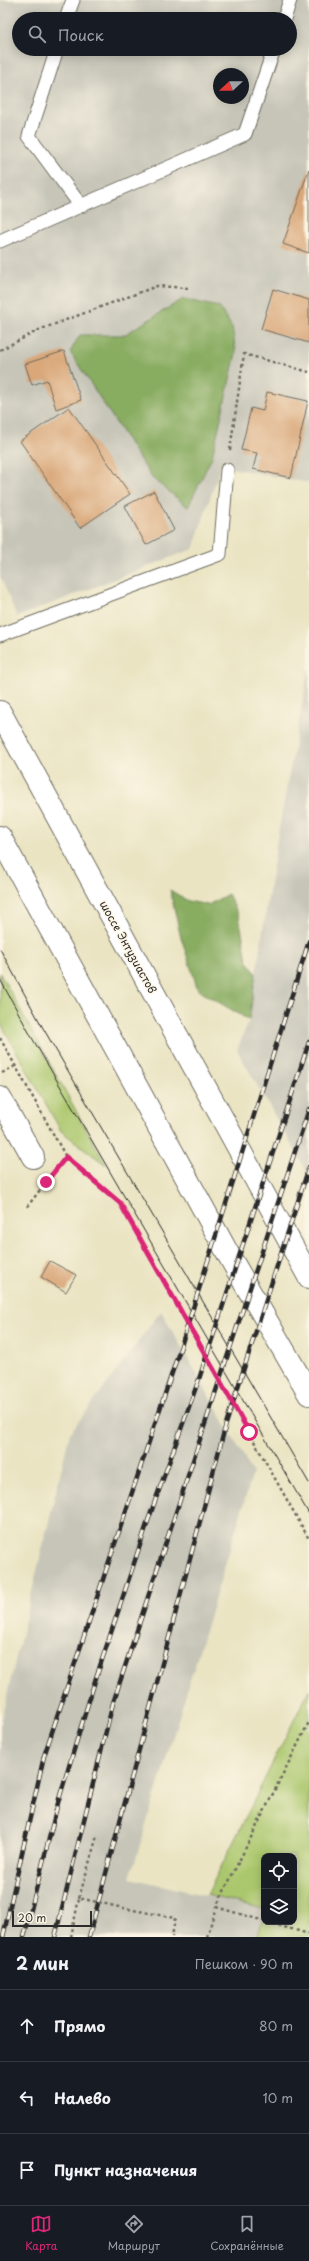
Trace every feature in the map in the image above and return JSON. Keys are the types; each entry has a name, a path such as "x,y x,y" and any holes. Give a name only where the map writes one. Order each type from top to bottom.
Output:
{"main road":[{"name":"шоссе Энтузиастов","path":"0,712 309,1277"},
{"path":"0,837 232,1261 309,1394"},
{"path":"0,1098 33,1157"}],"lane":[{"path":"68,12 72,0"},
{"path":"286,12 290,0"},
{"path":"55,56 29,136 81,206"},
{"path":"0,241 245,134 272,56"},
{"path":"0,636 220,554 227,470"}],"path":[{"path":"0,350 39,330 157,286 188,288"},
{"path":"227,470 244,354 309,372"},
{"path":"0,1038 66,1157 120,1203 309,1539"},
{"path":"0,1075 15,1066"},
{"path":"56,1169 66,1157"},
{"path":"27,1207 51,1175"},
{"path":"207,1937 216,1907 309,1722"},
{"path":"72,1937 79,1898 97,1836"},
{"path":"79,1898 175,1918 172,1937"},
{"path":"216,1907 261,1921"},
{"path":"276,1925 309,1934"}],"shaded area":[{"path":"0,0 309,0 309,483 221,466 193,549 17,617 0,576"},
{"path":"309,668 309,1175 237,1050 249,1020 278,834"},
{"path":"161,1311 253,1473 130,1878 261,1908 261,1925 257,1937 0,1937 0,1724 70,1433"}],"green space":[{"path":"183,299 219,307 232,327 236,353 212,457 188,507 152,478 70,352 80,335 124,335"},
{"path":"170,890 188,901 208,905 228,894 239,916 247,960 256,974 249,1020 198,990 180,934"},
{"path":"0,973 106,1165 61,1131 0,1022"},
{"path":"309,1690 309,1937 257,1937 261,1925 297,1925 297,1853 261,1853 261,1908 207,1895"}],"building":[{"path":"309,169 309,253 283,244"},
{"path":"273,289 309,300 309,343 261,329"},
{"path":"64,351 81,400 56,409 47,380 32,385 25,364"},
{"path":"267,392 308,401 291,478 253,469 257,453 241,450 251,408 263,411"},
{"path":"69,407 130,494 80,528 20,441"},
{"path":"154,491 174,530 146,545 125,506"},
{"path":"50,1261 76,1275 66,1292 41,1277"}],"tram line":[{"path":"0,949 43,1028 309,1483"},
{"path":"0,979 31,1036 309,1514"}],"railway":[{"path":"3,1937 44,1756 181,1346 309,941"},
{"path":"24,1937 59,1799 95,1681 149,1518 199,1379 309,1042"},
{"path":"55,1937 113,1703 309,1109"},
{"path":"89,1937 226,1424 309,1167"}],"route":[{"path":"46,1182 66,1157 120,1203 249,1432"}]}
